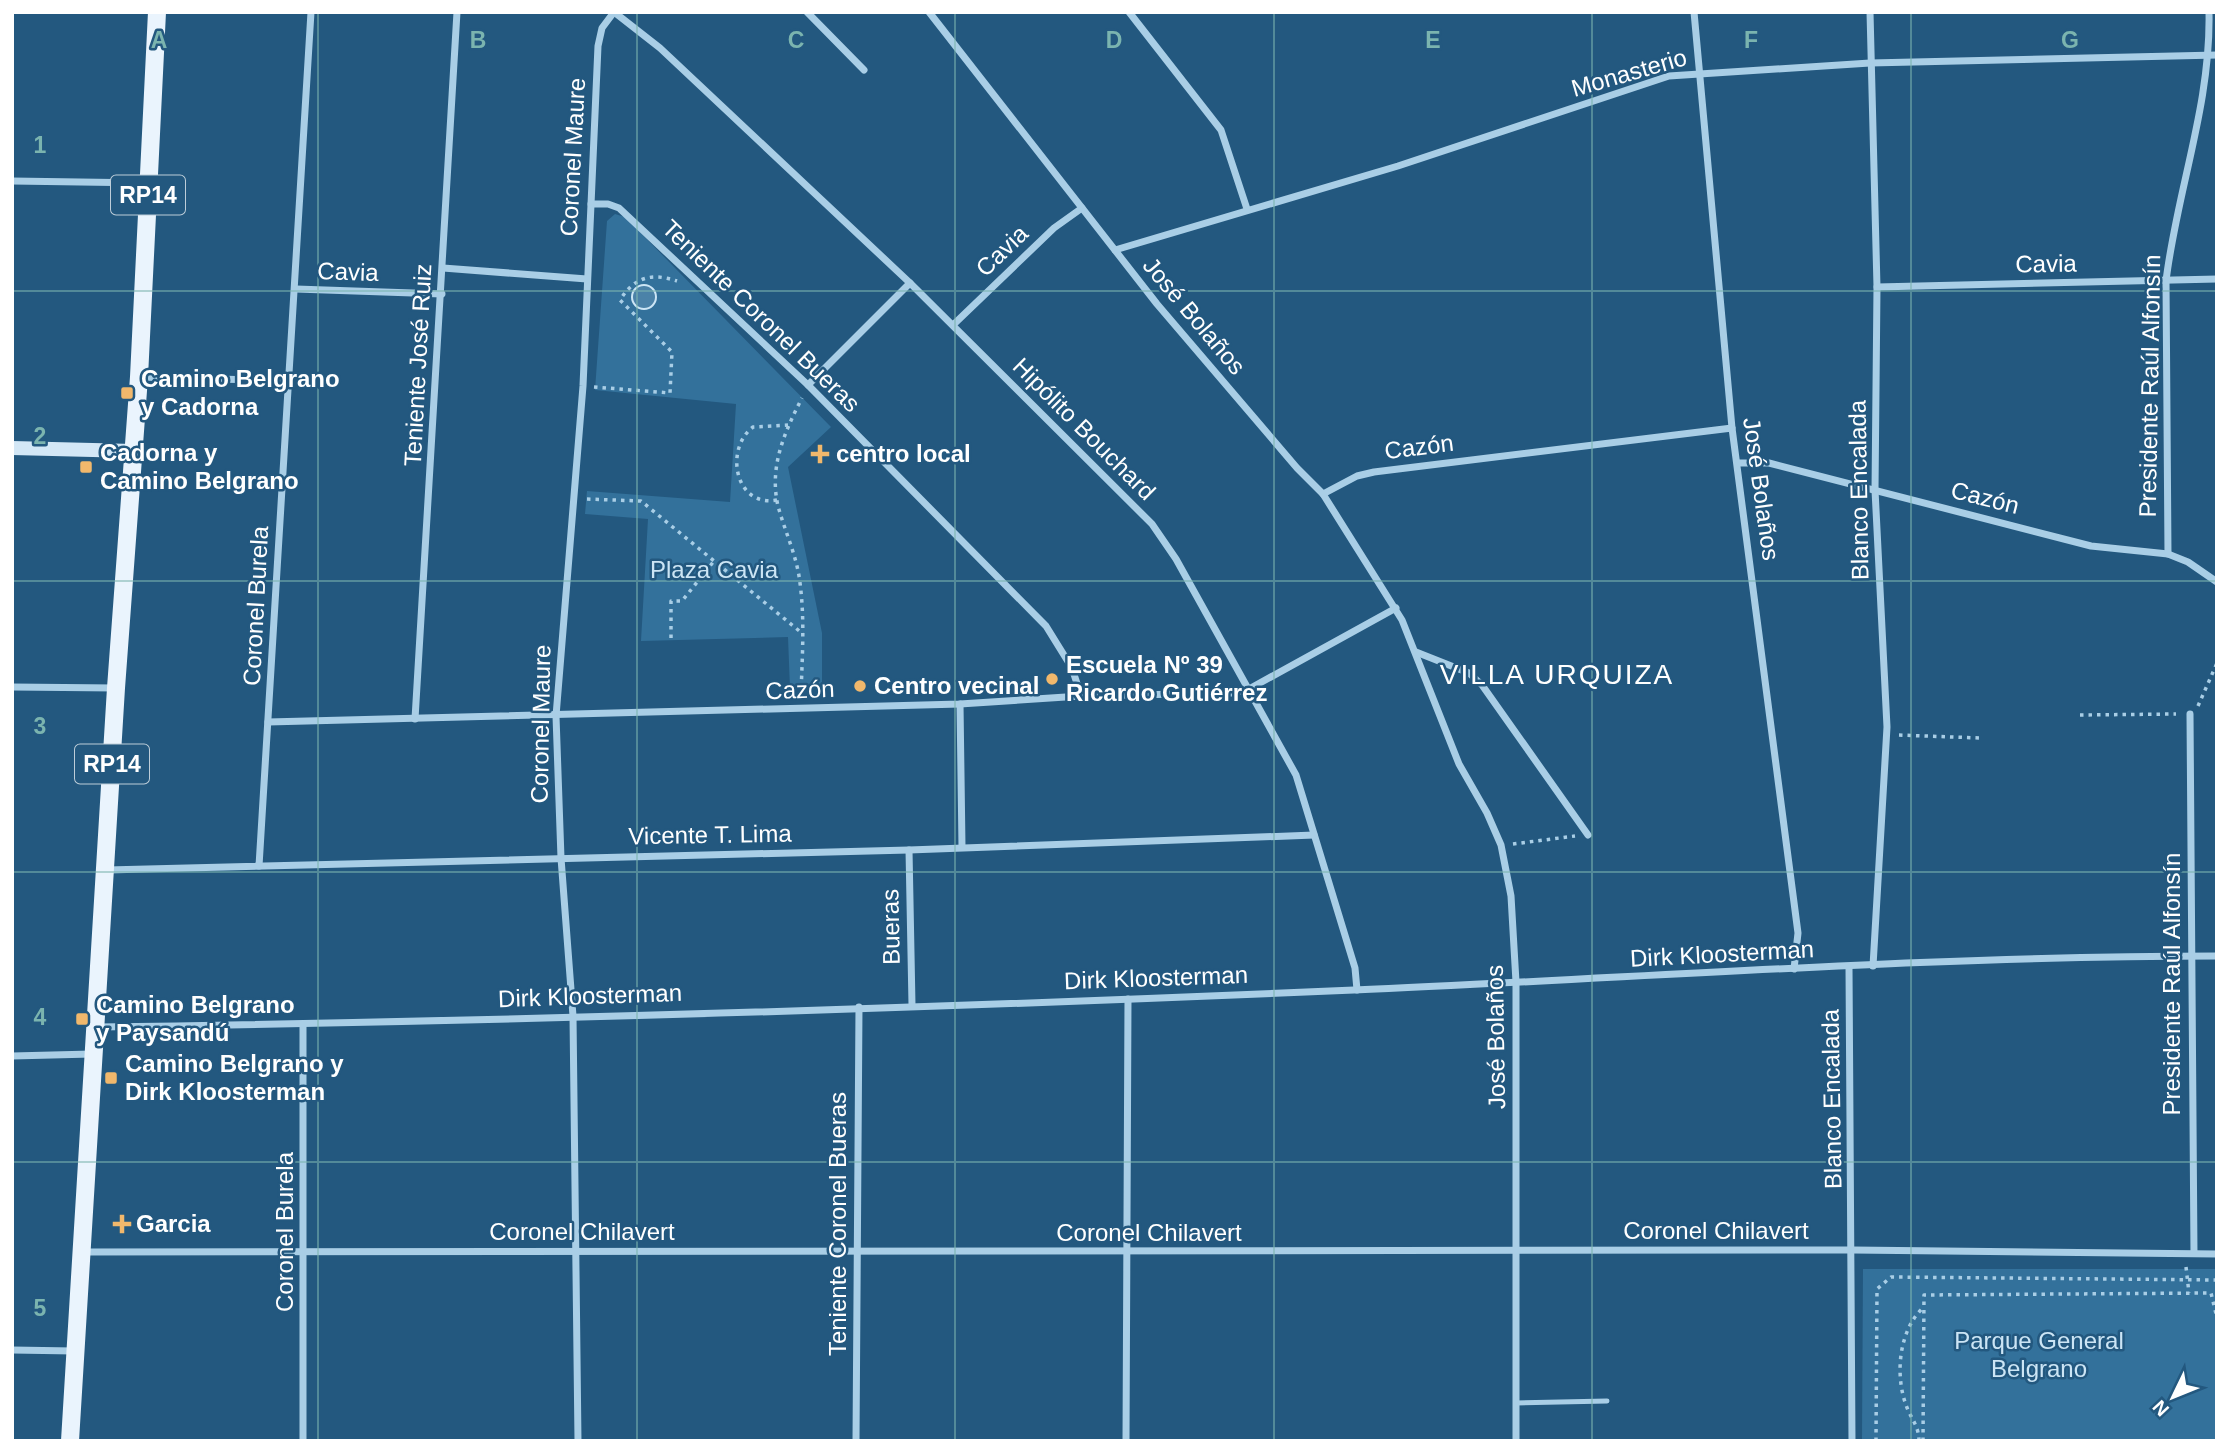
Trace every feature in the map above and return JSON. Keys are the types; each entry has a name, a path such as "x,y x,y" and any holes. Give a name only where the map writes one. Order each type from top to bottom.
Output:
{"main road":[{"name":"RP14","path":"70,1441 116,688 139,377 157,12"}],"street":[{"name":"Coronel Burela","path":"259,866 312,12"},
{"name":"Teniente José Ruiz","path":"415,719 457,12"},
{"name":"Coronel Maure","path":"578,1441 573,1016 561,858 556,716 583,386 598,46 602,28 614,12"},
{"name":"Hipólito Bouchard","path":"614,12 660,48 910,283 1152,524 1176,559 1296,775 1354,968 1357,990"},
{"path":"807,12 864,70"},
{"name":"José Bolaños","path":"929,12 1194,348 1297,468 1323,494 1396,608 1459,764 1487,813 1501,845 1511,896 1516,982 1516,1441"},
{"path":"1129,12 1222,130 1247,209"},
{"name":"José Bolaños","path":"1695,12 1698,72 1732,428 1739,463 1798,933 1794,969"},
{"name":"Blanco Encalada","path":"1870,12 1877,287 1875,490 1887,734 1873,966"},
{"name":"Presidente Raúl Alfonsín","path":"2168,554 2166,281 2171,238 2213,55 2208,12"},
{"name":"Monasterio","path":"1115,250 1398,166 1669,76 1698,72 1870,63 2213,55"},
{"path":"12,181 149,183"},
{"name":"Teniente Coronel Bueras","path":"591,204 607,204 619,208 808,385 1046,626 1072,668 1081,696"},
{"name":"Cavia","path":"953,325 1054,228 1082,208"},
{"path":"443,268 587,279"},
{"name":"Cavia","path":"1877,287 2217,279"},
{"path":"808,385 910,283"},
{"name":"Cavia","path":"296,289 442,294"},
{"path":"139,377 289,380"},
{"name":"Cazón","path":"1323,494 1357,476 1374,472 1732,428"},
{"path":"12,449 133,451"},
{"name":"Cazón","path":"1739,463 1769,463 2091,546 2168,554 2188,562 2217,582"},
{"name":"Cazón","path":"268,722 801,709 960,704 1081,696 1233,693 1249,689 1396,608"},
{"path":"1416,652 1469,673 1482,685 1588,835"},
{"path":"12,687 116,688"},
{"path":"960,704 962,846"},
{"name":"Presidente Raúl Alfonsín","path":"2190,714 2194,1253"},
{"name":"Vicente T. Lima","path":"106,870 909,849 1314,835"},
{"name":"Bueras","path":"909,849 912,1004"},
{"name":"Dirk Kloosterman","path":"97,1027 303,1024 1128,999 1794,969 2217,956"},
{"name":"Blanco Encalada","path":"1849,967 1853,1250 1852,1441"},
{"path":"1126,1441 1128,999"},
{"name":"Teniente Coronel Bueras","path":"856,1441 859,1007"},
{"name":"Coronel Burela","path":"303,1024 303,1441"},
{"path":"12,1056 95,1054"},
{"name":"Coronel Chilavert","path":"81,1252 1126,1253 1853,1250 2217,1254"},
{"path":"12,1350 74,1351"}],"lane":[{"path":"1516,1403 1607,1401"}],"path":[{"path":"583,386 670,393 672,352 620,300 637,279 672,279 689,285 695,277"},
{"path":"801,709 803,634 800,581 792,542 778,500 775,465 789,425 808,385"},
{"path":"778,500 763,501 748,490 740,481 735,463 742,439 753,427 789,425"},
{"path":"573,498 641,501 803,634"},
{"path":"671,638 671,601 682,601 714,561"},
{"path":"2080,715 2190,714 2198,707 2217,663"},
{"path":"1887,734 1979,738"},
{"path":"1501,845 1588,835"},
{"path":"2183,1254 2189,1293"},
{"path":"1876,1441 1877,1289 1891,1277 2217,1280"},
{"path":"1921,1441 1924,1295 2211,1293 2217,1318"},
{"path":"1921,1441 1904,1395 1902,1348 1906,1328 1924,1307"}],"green space":[{"name":"Plaza Cavia","path":"615,214 625,217 831,427 788,467 822,633 822,688 790,688 788,637 641,641 648,519 585,514 587,491 730,502 736,404 595,390 607,221"},
{"name":"Parque General Belgrano","path":"1863,1269 2217,1269 2217,1441 1862,1441"}],"building":[{"path":"644,285 655,292 656,297 649,308 644,309 633,302 632,297 639,286"}],"place":[{"name":"Camino Belgrano y Cadorna","path":"127,393"},
{"name":"centro local","path":"820,454"},
{"name":"Cadorna y Camino Belgrano","path":"86,467"},
{"name":"Escuela Nº 39 Ricardo Gutiérrez","path":"1052,679"},
{"name":"Centro vecinal","path":"860,686"},
{"name":"Camino Belgrano y Paysandú","path":"82,1019"},
{"name":"Camino Belgrano y Dirk Kloosterman","path":"111,1078"},
{"name":"Garcia","path":"122,1224"}],"district":[{"name":"VILLA URQUIZA","path":"1557,674"}]}
